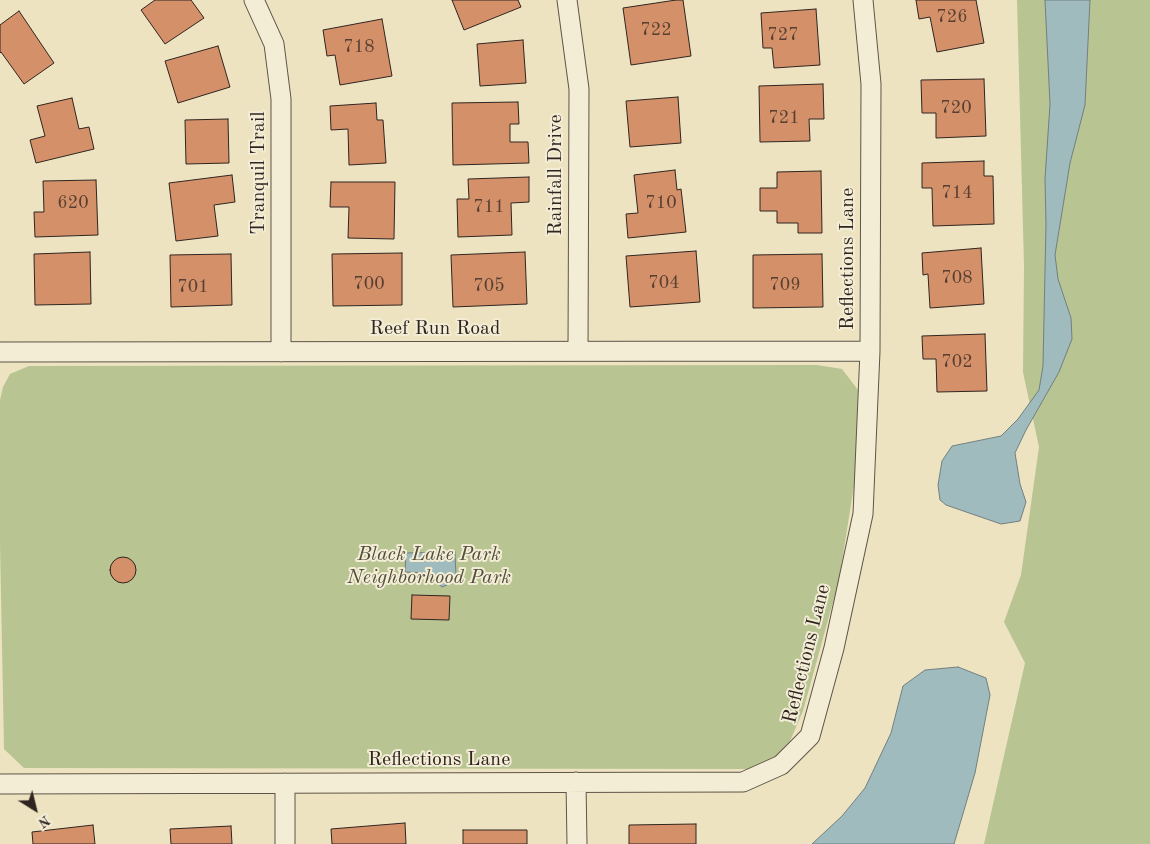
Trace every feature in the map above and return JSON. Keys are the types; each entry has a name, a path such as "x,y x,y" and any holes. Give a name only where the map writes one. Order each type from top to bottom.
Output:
{"street":[{"name":"Tranquil Trail","path":"254,0 274,44 282,99 281,352"},
{"name":"Rainfall Drive","path":"567,0 578,89 578,351"},
{"name":"Reflections Lane","path":"0,784 743,782 781,765 810,736 834,648 863,514 870,351 871,84 863,0"},
{"name":"Reef Run Road","path":"0,352 870,351"},
{"path":"576,782 578,844"},
{"path":"285,783 285,844"}],"green space":[{"path":"1017,0 1150,0 1150,844 984,844 1025,663 1004,622 1021,575 1039,447 1023,372 1024,266"},
{"name":"Black Lake Park Neighborhood Park","path":"817,365 842,369 858,390 855,479 839,580 803,711 790,741 775,758 751,769 24,768 4,749 0,542 0,400 3,387 10,374 29,366"}],"water":[{"path":"1045,0 1090,0 1085,105 1070,163 1055,255 1058,279 1071,318 1072,339 1059,372 1015,453 1020,484 1026,502 1020,521 1001,524 946,505 940,500 938,485 942,461 952,446 1001,436 1018,419 1039,390 1043,366 1045,179 1050,104"},
{"path":"455,552 456,577 449,584 442,587 433,579 430,573 405,572 406,553"},
{"path":"958,667 986,678 990,695 975,773 954,844 812,844 842,816 865,788 891,733 903,686 925,670"}],"building":[{"path":"155,0 191,0 204,18 165,44 141,10"},
{"path":"452,0 518,0 521,7 464,30"},
{"path":"683,0 691,56 631,65 623,8"},
{"path":"916,0 976,0 984,43 937,52 930,17 919,19"},
{"path":"816,9 820,65 774,68 772,48 763,48 761,13"},
{"path":"19,11 54,63 24,84 0,53 0,25"},
{"path":"382,19 392,76 340,85 335,55 327,56 323,30"},
{"path":"523,40 526,83 480,86 477,44"},
{"path":"218,46 230,87 178,103 165,61"},
{"path":"984,79 986,136 936,138 936,113 922,113 921,80"},
{"path":"823,84 824,119 809,119 810,141 760,142 759,86"},
{"path":"678,97 681,143 630,147 626,101"},
{"path":"72,98 79,129 89,127 94,149 36,163 30,140 45,136 37,106"},
{"path":"518,102 519,124 510,124 510,142 528,142 529,163 453,165 452,103"},
{"path":"376,103 377,120 383,120 386,163 349,165 348,129 331,130 330,106"},
{"path":"228,119 229,163 186,164 185,120"},
{"path":"984,161 984,176 993,176 994,224 933,226 932,188 922,188 922,163"},
{"path":"675,170 677,190 681,189 686,232 628,238 626,214 638,213 634,175"},
{"path":"821,171 822,233 798,233 798,223 777,223 777,211 760,211 760,188 777,188 777,172"},
{"path":"232,175 235,202 214,205 218,236 176,241 169,183"},
{"path":"529,177 529,202 511,203 512,235 458,237 457,199 469,199 468,179"},
{"path":"96,180 98,235 35,237 34,212 44,212 43,181"},
{"path":"331,182 395,182 394,239 348,238 349,207 330,207"},
{"path":"981,248 984,304 930,308 928,274 923,275 922,253"},
{"path":"696,251 700,302 630,307 626,256"},
{"path":"90,252 91,304 35,305 34,254"},
{"path":"525,252 527,304 453,307 451,255"},
{"path":"402,253 402,305 333,306 332,254"},
{"path":"231,254 232,305 171,307 170,255"},
{"path":"822,254 823,307 753,308 753,255"},
{"path":"985,334 987,391 937,392 936,359 923,359 922,336"},
{"path":"123,557 132,561 136,570 132,579 123,583 114,579 110,570 114,561"},
{"path":"412,595 450,596 449,620 411,619"},
{"path":"405,823 406,844 332,844 331,829"},
{"path":"696,824 696,844 629,844 629,825"},
{"path":"93,825 95,844 33,844 32,832"},
{"path":"231,826 232,844 171,844 170,829"},
{"path":"463,830 527,830 527,844 463,844"}]}
